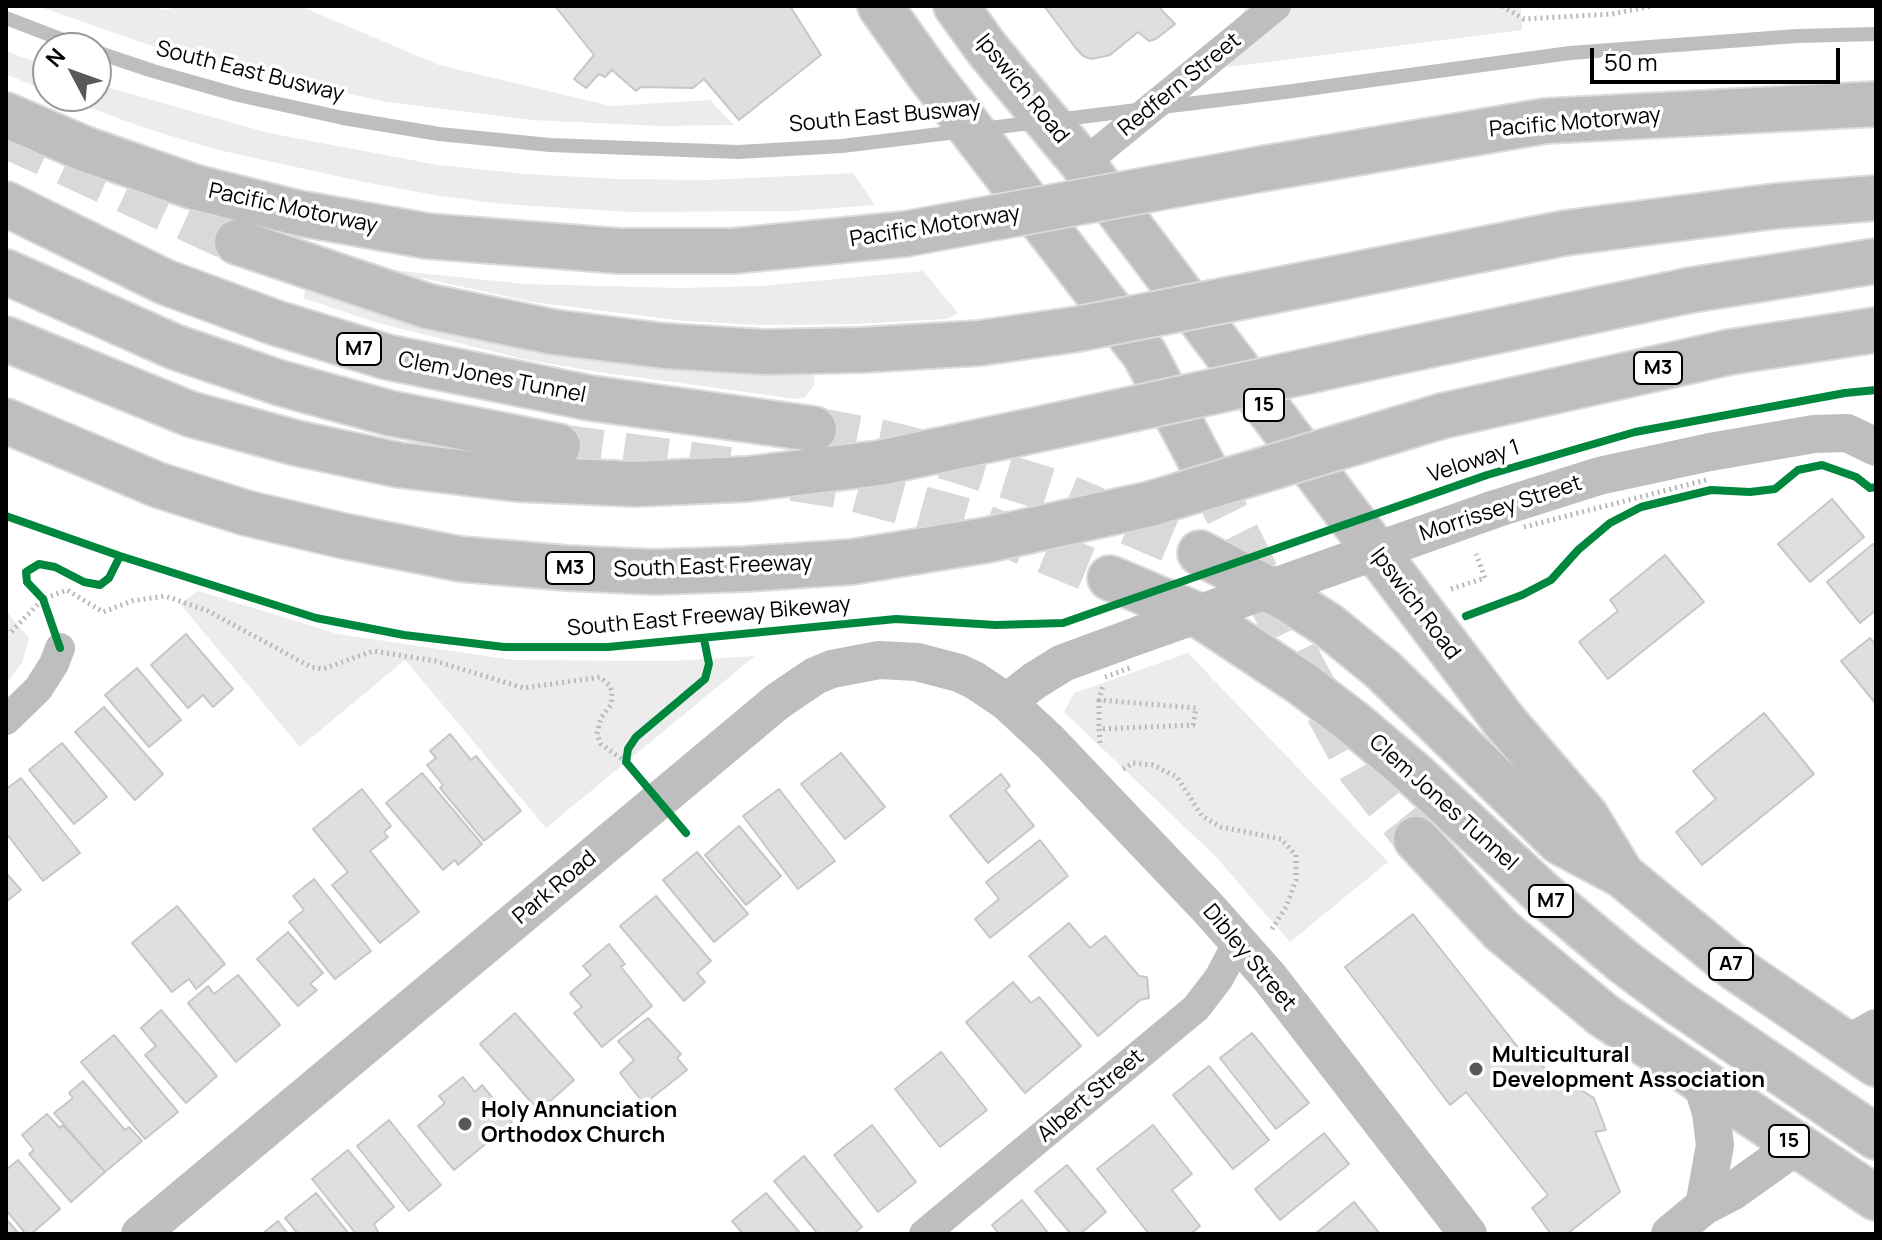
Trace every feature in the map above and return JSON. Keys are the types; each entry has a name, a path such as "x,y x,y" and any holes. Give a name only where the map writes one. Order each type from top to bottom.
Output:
{"highway":[{"path":"880,6 927,72 1145,355 1208,475"},
{"name":"Ipswich Road","path":"956,6 987,49 1083,164 1497,711 1586,816 1622,875 1735,968 1867,1045"},
{"name":"Pacific Motorway","path":"6,115 85,149 194,187 298,213 427,236 620,251 733,251 905,234 1545,121 1876,104"},
{"path":"237,242 427,306 553,332 665,346 764,352 861,350 980,343 1078,329 1565,233 1776,206 1876,198"},
{"name":"Clem Jones Tunnel","path":"6,204 165,282 276,323 387,357 590,398 814,429"},
{"path":"6,339 190,414 296,443 399,465 516,479 635,484 747,479 879,463 1691,290 1876,261"},
{"name":"M7","path":"6,272 175,347 280,383 389,413 558,446"},
{"name":"South East Freeway","path":"6,421 158,485 246,513 344,536 460,559 567,568 654,572 745,569 851,562 987,540 1150,504 1442,416 1730,352 1876,330"},
{"name":"M7","path":"1200,553 1287,599 1328,625 1393,679 1560,842 1622,875"},
{"name":"Clem Jones Tunnel","path":"1110,578 1202,617 1300,682 1413,773 1543,894 1624,962 1876,1137"},
{"name":"15","path":"1416,839 1501,930 1603,1015 1876,1198"}],"street":[{"name":"Redfern Street","path":"1083,164 1276,6"},
{"name":"Morrissey Street","path":"1007,702 1063,663 1495,509 1599,476 1814,434 1847,433 1876,447"},
{"path":"6,720 28,701 47,678 60,648"},
{"name":"Park Road","path":"140,1234 658,800 778,701 815,676 832,669 879,660 917,662 959,673 1007,702"},
{"name":"Dibley Street","path":"1007,702 1254,938 1270,978 1468,1234"},
{"name":"Albert Street","path":"924,1234 1196,1008 1254,938"},
{"path":"1702,1083 1711,1113 1715,1145 1704,1206"},
{"path":"1670,1234 1704,1206 1733,1191 1796,1146"}],"lane":[{"path":"6,18 42,32"},
{"name":"South East Busway","path":"112,57 238,95 343,118 439,134 550,145 738,152 842,146 1285,92 1570,53 1797,36 1876,34"}],"path":[{"path":"1502,6 1524,19 1612,14 1652,6"},
{"path":"1641,507 1669,500"},
{"path":"1446,591 1485,578 1473,545"},
{"path":"6,632 10,633 43,599 67,590 103,612 132,601 165,596 208,611 311,667 323,669 373,651 435,661 524,688 600,677 612,692 611,705 601,718 597,734 601,744 626,762 658,800"},
{"path":"35,591 43,599 60,648"},
{"path":"1101,756 1099,700 1105,677"},
{"path":"1099,700 1196,708 1193,725 1099,729"},
{"path":"626,762 628,749"},
{"path":"1119,772 1133,763 1153,765 1177,777 1202,816 1221,827 1281,839 1296,855 1296,880 1286,907 1254,938"}],"shaded area":[{"path":"38,6 149,6 164,10 181,6 300,6 439,65 611,106 710,100 734,125 659,126 532,120 387,102 226,67"},
{"path":"1247,6 1521,6 1522,30 1228,67 1223,42"},
{"path":"6,51 32,61 32,85 6,74"},
{"path":"112,89 269,133 438,165 617,179 708,180 853,173 875,205 794,211 629,212 503,204 364,182 214,149 101,112 112,112"},
{"path":"381,269 525,284 680,288 761,286 923,271 958,313 947,319 854,324 763,325 685,321 532,302"},
{"path":"307,286 813,366 815,384 805,397 797,399 523,359 378,323 303,298"},
{"path":"198,591 338,634 513,660 673,661 755,656 546,828 405,660 300,747 180,604"},
{"path":"6,611 29,638 22,663 6,683"},
{"path":"1188,653 1388,862 1290,942 1215,856 1064,712 1074,693"}],"building":[{"path":"555,6 790,6 821,55 739,120 704,79 693,88 641,87 636,91 612,70 605,77 599,74 586,88 574,79 594,55"},
{"path":"1044,6 1158,6 1175,24 1149,41 1138,32 1110,55 1091,59 1075,47"},
{"path":"1832,499 1864,537 1810,582 1778,544"},
{"path":"1873,544 1876,547 1876,610 1860,623 1827,582"},
{"path":"1665,555 1704,602 1608,679 1579,642 1618,611 1610,600"},
{"path":"186,634 233,689 213,707 203,695 188,708 151,665"},
{"path":"1870,638 1876,645 1876,704 1841,661"},
{"path":"137,668 181,720 149,747 105,695"},
{"path":"104,707 163,774 135,800 75,732"},
{"path":"1764,713 1814,774 1702,865 1676,832 1716,799 1693,771"},
{"path":"450,734 471,760 476,756 521,811 484,841 440,788 443,785 427,765 436,758 430,751"},
{"path":"62,743 107,797 74,824 29,770"},
{"path":"841,753 885,807 845,839 801,784"},
{"path":"422,773 482,844 458,865 455,860 443,870 386,803"},
{"path":"1001,774 1010,786 1005,790 1034,826 988,863 950,816"},
{"path":"21,778 80,853 43,881 6,833 6,789"},
{"path":"362,789 391,826 384,832 388,837 370,851 419,912 380,943 332,885 348,872 313,829"},
{"path":"779,789 835,861 798,889 743,816"},
{"path":"739,826 781,876 746,905 705,855"},
{"path":"1040,840 1068,876 990,938 975,919 999,899 986,882"},
{"path":"697,852 748,914 714,942 663,880"},
{"path":"6,873 21,890 6,902"},
{"path":"314,879 371,951 335,979 289,922 304,910 293,896"},
{"path":"656,896 711,961 697,973 705,982 684,1001 620,926"},
{"path":"177,906 225,964 196,989 189,979 172,992 132,943"},
{"path":"1413,914 1524,1055 1594,1098 1606,1130 1595,1132 1620,1192 1567,1234 1551,1234 1532,1208 1548,1195 1466,1092 1450,1105 1345,967"},
{"path":"1069,923 1090,948 1105,936 1139,976 1147,977 1149,998 1140,1000 1098,1036 1029,956"},
{"path":"288,932 323,973 310,984 317,990 298,1006 257,959"},
{"path":"609,944 625,964 621,967 652,1006 602,1047 574,1013 582,1007 570,993 591,975 583,966"},
{"path":"238,975 280,1025 236,1062 188,1003 208,986 214,994"},
{"path":"1013,982 1031,1003 1039,997 1081,1046 1025,1093 966,1022"},
{"path":"161,1010 217,1076 186,1103 145,1055 156,1046 141,1028"},
{"path":"515,1013 574,1080 539,1111 480,1044"},
{"path":"648,1018 681,1054 677,1058 687,1070 644,1104 620,1073 634,1060 618,1041"},
{"path":"1252,1033 1309,1103 1276,1129 1220,1058"},
{"path":"114,1035 178,1112 145,1139 81,1062"},
{"path":"941,1052 987,1110 940,1147 895,1089"},
{"path":"1209,1066 1269,1140 1233,1169 1173,1095"},
{"name":"Holy Annunciation Orthodox Church","path":"463,1077 475,1092 482,1085 512,1122 454,1170 418,1126 445,1103 439,1096"},
{"path":"83,1081 125,1130 129,1127 142,1141 105,1172 54,1113 73,1098 69,1093"},
{"path":"47,1114 60,1128 63,1125 105,1172 71,1202 29,1154 34,1150 22,1135"},
{"path":"389,1120 441,1185 409,1211 357,1146"},
{"path":"872,1125 916,1182 878,1212 834,1155"},
{"path":"1153,1125 1192,1174 1172,1190 1200,1226 1191,1234 1149,1234 1097,1169"},
{"path":"1324,1133 1349,1164 1280,1220 1255,1189"},
{"path":"348,1150 394,1207 374,1224 379,1234 356,1234 312,1179"},
{"path":"804,1156 862,1227 853,1234 818,1234 774,1181"},
{"path":"18,1160 60,1209 31,1234 26,1234 6,1210 6,1170"},
{"path":"1067,1165 1106,1212 1080,1234 1071,1234 1035,1191"},
{"path":"316,1193 349,1234 298,1234 285,1218"},
{"path":"766,1193 801,1234 743,1234 732,1221"},
{"path":"1022,1200 1049,1234 999,1234 992,1225"},
{"path":"1354,1202 1380,1234 1315,1234"},
{"path":"6,1219 19,1234 6,1234"},
{"path":"278,1221 288,1234 262,1234"}],"tunnel":[{"path":"6,136 237,242"},
{"path":"814,429 948,458 1056,492 1200,553"},
{"path":"558,446 729,469"},
{"path":"1208,475 1304,669 1360,770 1416,839"},
{"path":"793,479 845,487 973,522 1110,578"}],"cycle path":[{"name":"Veloway 1","path":"6,516 316,618 404,635 504,647 608,647 896,619 996,625 1063,623 1487,475 1635,432 1876,390"},
{"path":"1466,616 1522,595 1551,580 1578,550 1610,523 1641,507 1711,490 1750,492 1775,489 1798,470 1822,465 1856,477 1870,488 1876,487"},
{"path":"60,648 43,599 27,582 26,572 39,564 100,585 109,578 120,556"},
{"name":"South East Freeway Bikeway","path":"686,833 626,762 628,749 636,737 705,679 709,664 704,639"}],"place":[{"name":"Multicultural Development Association","path":"1476,1069"},
{"name":"Holy Annunciation Orthodox Church","path":"465,1124"}]}
